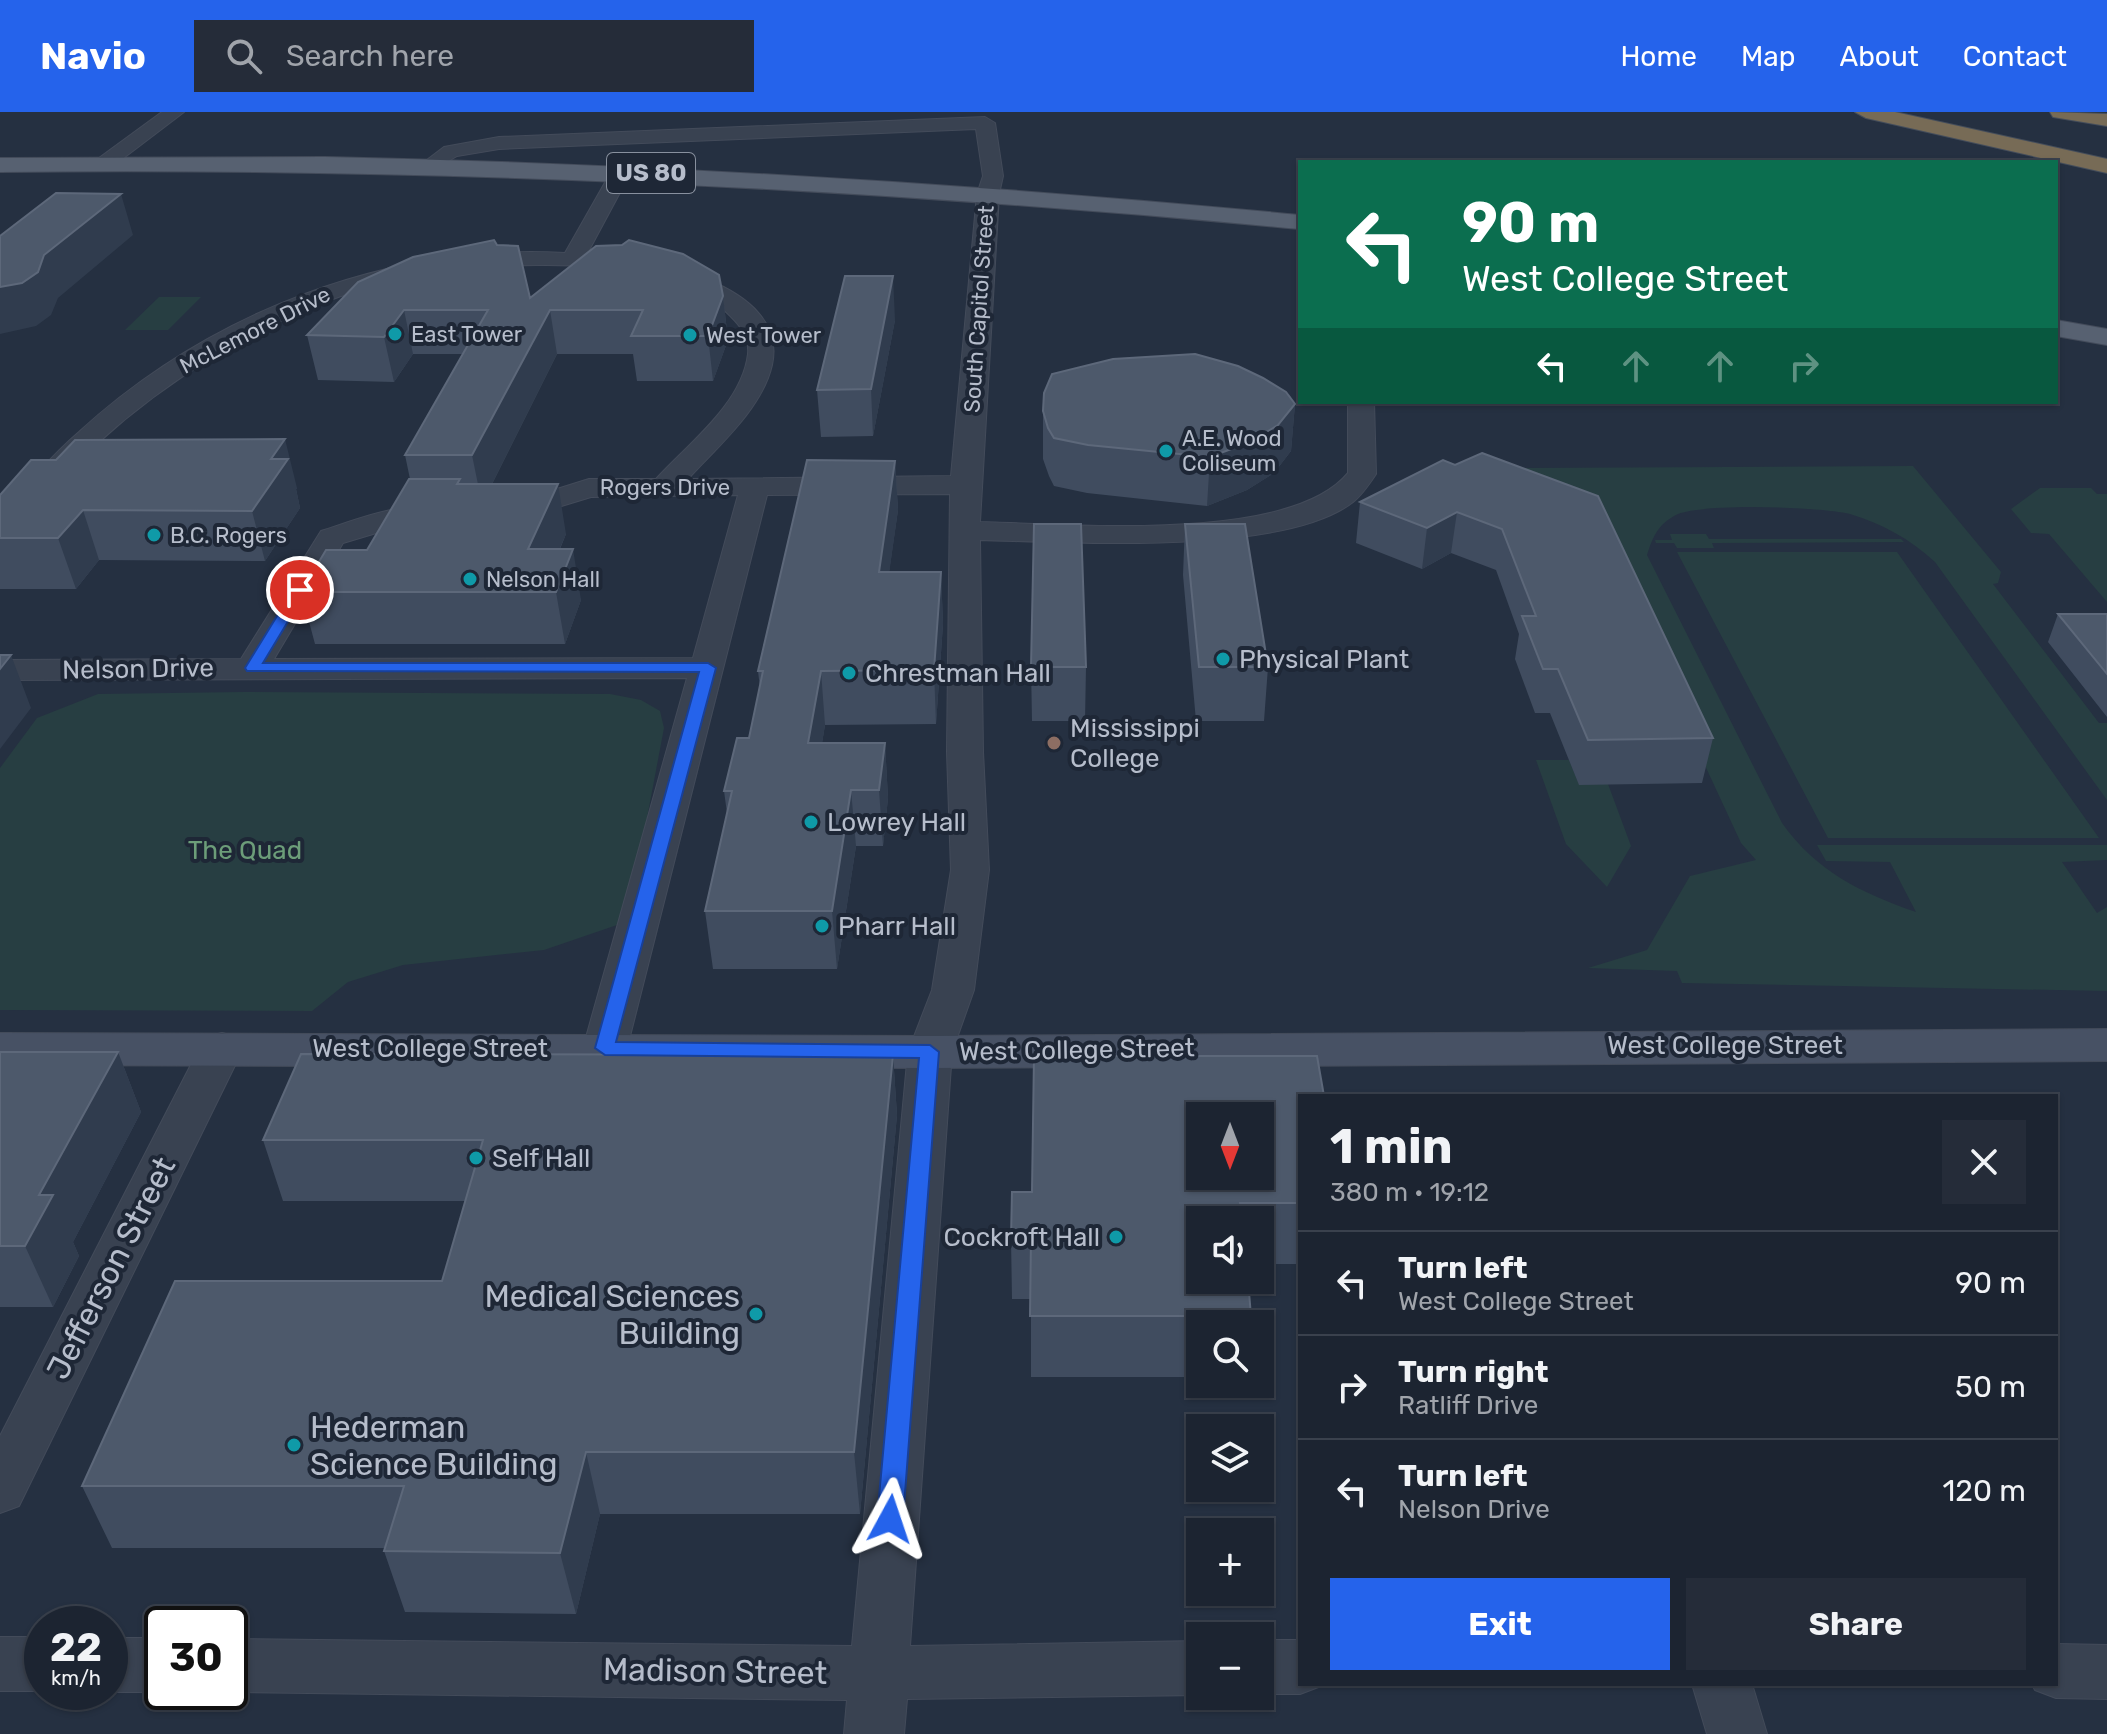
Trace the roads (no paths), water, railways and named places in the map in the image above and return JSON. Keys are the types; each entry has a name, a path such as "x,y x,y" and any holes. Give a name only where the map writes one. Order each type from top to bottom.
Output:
{"highway":[{"path":"1866,112 2107,166"},
{"path":"1940,112 2107,143"},
{"path":"2061,112 2107,120"}],"main road":[{"name":"US 80","path":"0,165 106,162 621,172 988,194 1298,222"},
{"path":"2058,328 2107,337"}],"street":[{"path":"106,162 174,112"},
{"name":"South Capitol Street","path":"429,166 451,151 499,143 985,123 993,176 988,194 964,531 970,870 953,990 930,1052 874,1734"},
{"path":"573,258 621,172"},
{"name":"McLemore Drive","path":"0,535 88,437 178,367 295,307 365,280 491,262 573,258 686,275 717,289 739,306 754,326 761,350 755,377 742,399 664,487"},
{"path":"964,531 1195,532 1235,529 1304,514 1341,498 1362,474 1361,404"},
{"name":"Rogers Drive","path":"252,668 332,537 401,516 479,516 530,508 589,488 965,485"},
{"path":"605,1048 755,487"},
{"name":"Nelson Drive","path":"0,670 708,668"},
{"name":"West College Street","path":"0,1049 605,1048 930,1052 1530,1046 2107,1045"},
{"name":"Jefferson Street","path":"0,1490 222,1047"},
{"path":"0,1664 24,1664"},
{"name":"Madison Street","path":"248,1666 877,1673 1186,1668"},
{"path":"1274,1667 1298,1667"},
{"path":"2058,1671 2107,1672"},
{"path":"1723,1686 1737,1734"}],"place":[{"name":"East Tower","path":"395,334"},
{"name":"West Tower","path":"690,335"},
{"name":"A.E. Wood Coliseum","path":"1166,451"},
{"name":"B.C. Rogers","path":"154,535"},
{"name":"Nelson Hall","path":"470,579"},
{"name":"Physical Plant","path":"1223,659"},
{"name":"Chrestman Hall","path":"849,673"},
{"name":"Mississippi College","path":"1054,743"},
{"name":"Lowrey Hall","path":"811,822"},
{"name":"Pharr Hall","path":"822,926"},
{"name":"Self Hall","path":"476,1158"},
{"name":"Cockroft Hall","path":"1116,1237"},
{"name":"Medical Sciences Building","path":"756,1314"},
{"name":"Hederman Science Building","path":"294,1445"}],"park label":[{"name":"The Quad","path":"245,850"}]}
